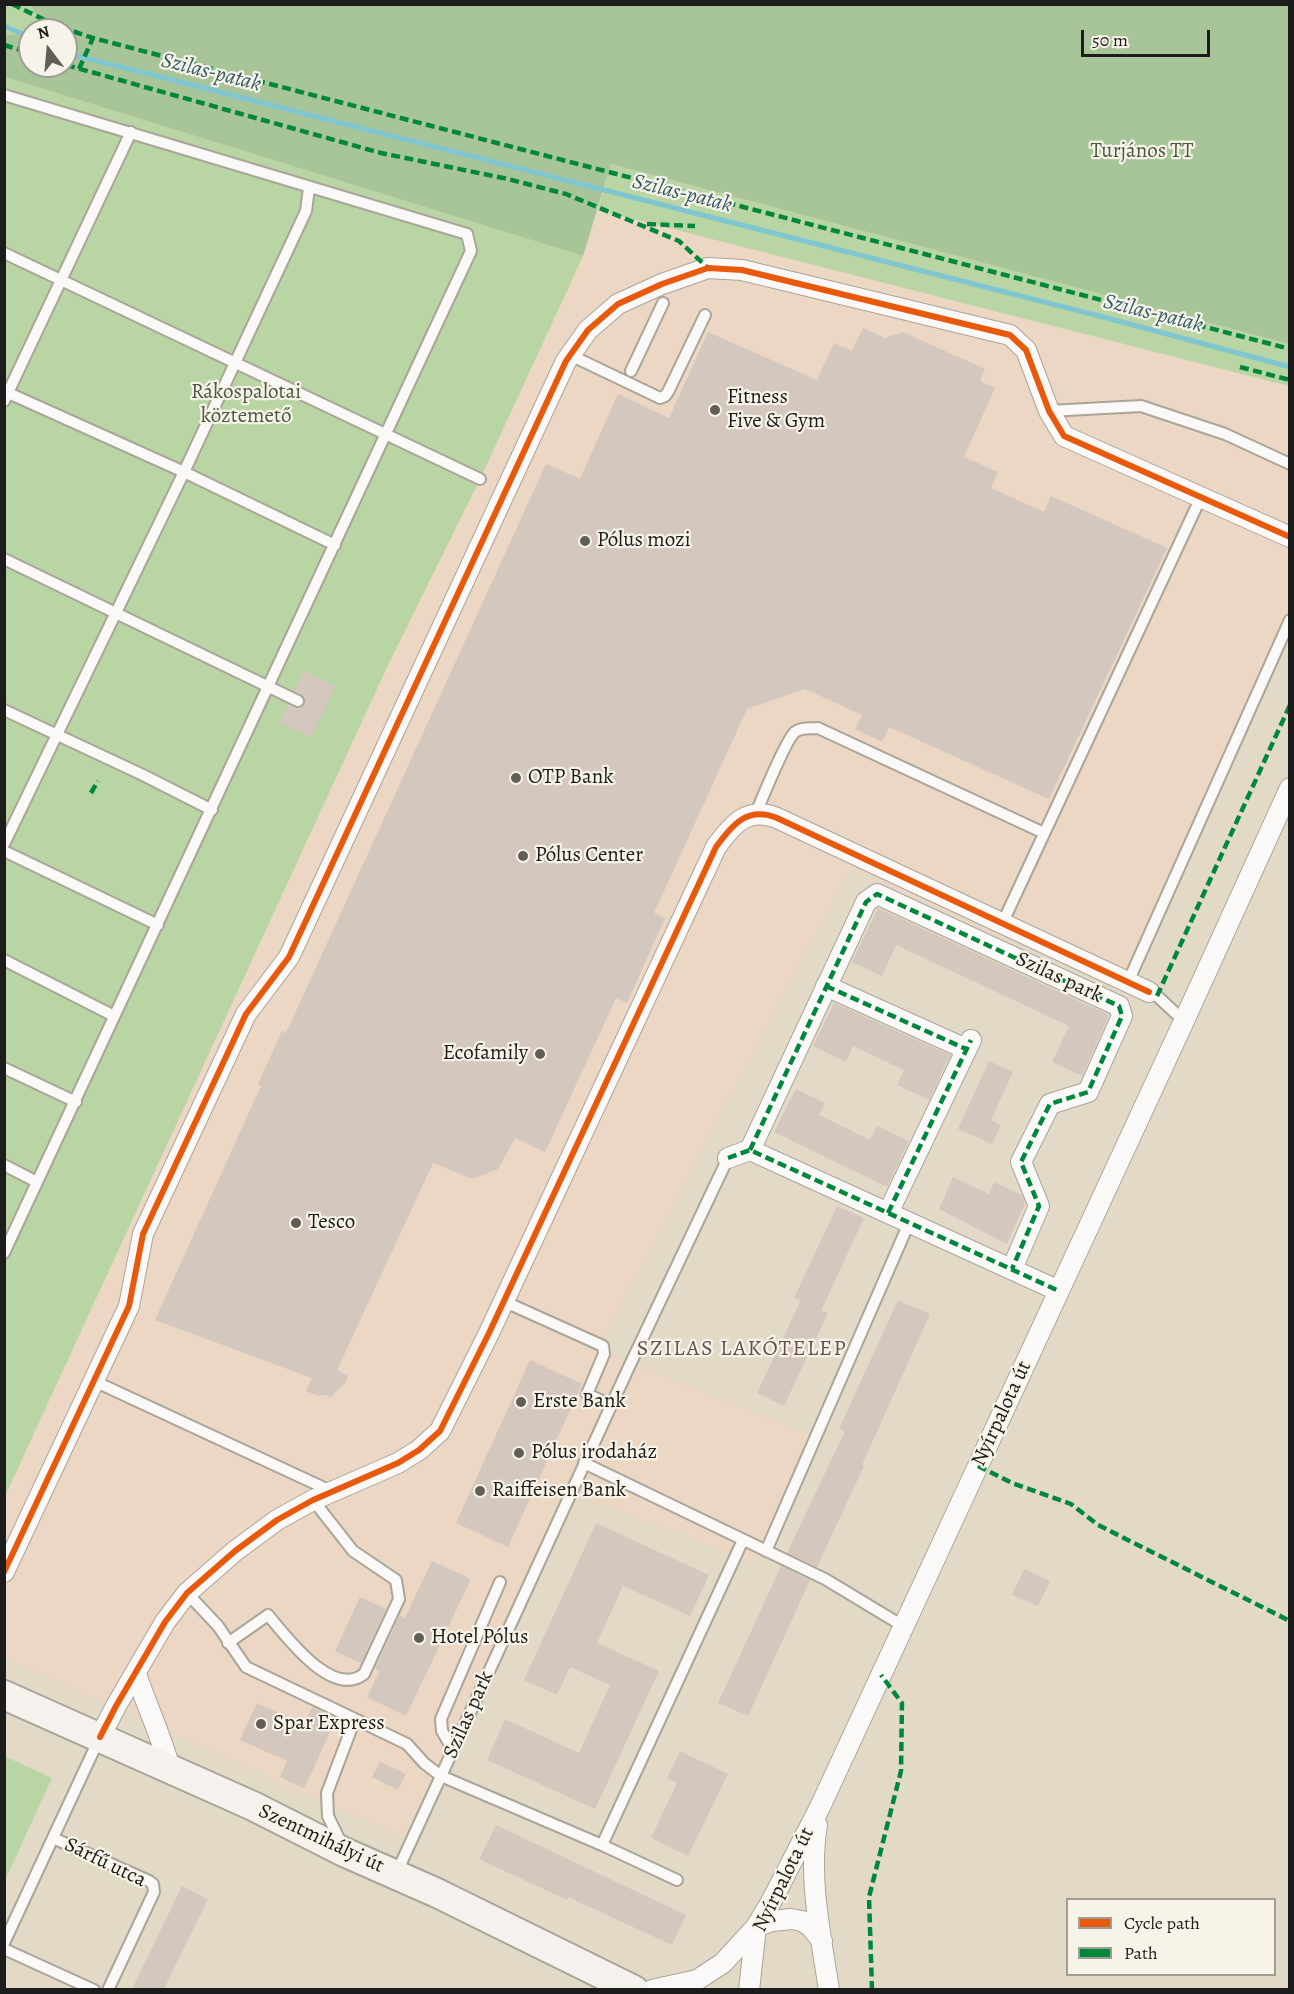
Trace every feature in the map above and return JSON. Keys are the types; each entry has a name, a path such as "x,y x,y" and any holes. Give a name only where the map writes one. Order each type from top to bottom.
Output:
{"main road":[{"name":"Szentmihályi út","path":"4,1695 170,1768 634,1989"}],"street":[{"path":"4,1572 129,1306 143,1233 246,1014 289,957 570,355 588,330 618,304 662,284 708,268 742,270 1010,335 1026,350 1049,411 1064,436 1290,537"},
{"name":"Nyírpalota út","path":"749,1989 756,1927 820,1807 1290,788"},
{"path":"100,1737 165,1622 187,1593 235,1551 277,1520 313,1500 398,1462 419,1450 440,1431 450,1415 716,847 742,818 756,813 777,818 1149,992"},
{"name":"Szilas park","path":"728,1158 750,1150 866,902 877,894 1119,1006 1122,1016 1088,1092 1050,1104 1022,1162 1039,1206 1012,1269"},
{"path":"826,986 968,1044 888,1213"},
{"path":"750,1150 1059,1291"},
{"path":"136,1674 148,1709 161,1735 170,1768"},
{"name":"Nyírpalota út","path":"820,1807 813,1849 814,1879 829,1989"},
{"path":"652,1989 698,1980 723,1963 756,1927 772,1921 791,1919 802,1921 811,1927 822,1941"}],"lane":[{"path":"4,95 467,234 471,251 76,1102 9,1234 4,1253"},
{"path":"131,132 6,395 184,472 335,545"},
{"path":"4,844 184,472 306,211 309,188"},
{"path":"4,253 480,478"},
{"path":"631,371 663,303"},
{"path":"570,355 660,398 668,392 705,315"},
{"path":"1049,411 1141,406 1225,434 1290,464"},
{"path":"1002,924 1201,497"},
{"path":"4,559 298,700"},
{"path":"1128,982 1290,620"},
{"path":"4,710 212,810"},
{"path":"756,813 794,732 818,728 1044,833"},
{"path":"4,851 158,925"},
{"path":"4,960 114,1016"},
{"path":"1149,992 1157,996 1184,1021"},
{"path":"4,1068 76,1102"},
{"name":"Szilas park","path":"677,1880 441,1776 584,1463 728,1158"},
{"path":"4,1165 37,1182"},
{"path":"766,1551 909,1223"},
{"path":"503,1301 603,1346 604,1354 587,1395 611,1405"},
{"path":"94,1381 333,1492"},
{"path":"584,1463 825,1579 903,1626"},
{"path":"228,1643 268,1615 299,1652 316,1667 350,1680 364,1674 399,1599 396,1580 360,1557 340,1536 313,1500"},
{"path":"602,1845 743,1540"},
{"path":"453,1750 442,1731 441,1719 500,1582"},
{"path":"187,1593 218,1626 246,1667 407,1744 424,1763 441,1776 396,1874"},
{"path":"345,1852 328,1816 327,1793 355,1719"},
{"name":"Sárfű utca","path":"4,1943 100,1737"},
{"name":"Sárfű utca","path":"53,1838 153,1884 154,1892 108,1989"},
{"path":"4,1949 94,1989"}],"shaded area":[{"path":"598,210 1289,386 1289,633 1129,994 850,868 598,1349 812,1436 753,1563 581,1496 403,1837 5,1658 5,1496 388,665 480,479 578,268"}],"green space":[{"path":"5,5 30,5 38,18 18,18 18,34 5,35"},
{"name":"Turjános TT","path":"30,5 1289,5 1289,344 611,164 583,256 5,77 5,35 18,34 18,78 78,78 78,18 38,18"},
{"name":"Rákospalotai köztemető","path":"5,77 583,256 480,479 388,665 5,1496"},
{"path":"611,164 1289,344 1289,386 598,210"},
{"path":"4,1756 52,1778 5,1880 4,1880"}],"building":[{"name":"Pólus Center","path":"863,328 885,338 903,332 985,369 980,381 995,388 964,457 998,472 991,488 1044,512 1051,496 1167,548 1049,799 889,727 882,742 855,729 862,715 805,689 747,709 654,913 665,918 627,1003 616,998 545,1152 515,1138 498,1169 472,1179 433,1163 337,1370 348,1376 345,1383 330,1398 327,1395 318,1396 306,1391 312,1378 155,1320 261,1086 258,1084 282,1031 286,1033 546,464 580,479 618,394 669,418 708,332 817,380 834,343 852,351"},
{"path":"304,671 336,686 311,738 279,723 288,704 298,708 305,704 304,696 294,691"},
{"path":"878,908 1109,1015 1082,1076 1052,1062 1069,1026 896,945 882,976 852,962"},
{"path":"834,1003 950,1055 929,1100 897,1085 904,1070 853,1046 846,1062 813,1046"},
{"path":"989,1061 1013,1072 991,1120 1001,1125 992,1144 958,1129"},
{"path":"796,1089 825,1103 819,1115 870,1140 877,1126 909,1141 887,1187 774,1132"},
{"path":"953,1177 989,1194 994,1182 1022,1195 1025,1204 1007,1244 939,1209"},
{"path":"837,1206 864,1218 821,1311 828,1313 784,1406 757,1393 801,1300 794,1298"},
{"path":"898,1300 930,1314 817,1567 787,1553 845,1431 839,1429"},
{"name":"Pólus irodaház","path":"530,1360 582,1384 508,1547 456,1523"},
{"path":"596,1523 709,1575 690,1616 623,1586 597,1643 659,1671 595,1809 487,1760 505,1719 579,1753 610,1685 570,1667 557,1695 524,1680"},
{"name":"Hotel Pólus","path":"432,1561 471,1579 406,1716 367,1697 380,1671 375,1669 400,1615 405,1618"},
{"path":"781,1566 810,1580 748,1716 718,1703"},
{"path":"1024,1569 1050,1581 1038,1606 1012,1595"},
{"path":"360,1597 386,1609 361,1663 335,1651"},
{"path":"257,1703 304,1725 312,1707 336,1719 304,1789 280,1777 287,1761 240,1740"},
{"path":"680,1751 728,1774 688,1856 651,1838 677,1783 667,1778"},
{"path":"380,1762 406,1774 398,1790 372,1777"},
{"path":"496,1825 686,1915 672,1945 479,1859"},
{"path":"182,1886 208,1899 164,1989 132,1989"}],"waterway":[{"name":"Szilas-patak","path":"4,26 18,32"},
{"name":"Szilas-patak","path":"78,56 1107,318 1290,367"}],"marked path":[{"path":"12,4 57,26 93,38 1290,349"},
{"path":"79,69 93,38"},
{"path":"4,45 18,49"},
{"path":"78,68 381,153 508,179 566,194 679,241 708,268"},
{"path":"647,224 695,226"},
{"path":"1240,367 1290,380"},
{"path":"1157,996 1290,705"},
{"path":"91,793 98,781"},
{"path":"750,1150 866,902 877,894 1119,1006 1122,1016 1088,1092 1050,1104 1021,1162 1039,1206 1012,1269"},
{"path":"826,986 966,1049"},
{"path":"888,1213 971,1040"},
{"path":"728,1158 750,1150 1059,1291"},
{"path":"978,1466 1012,1483 1071,1504 1098,1525 1290,1621"},
{"path":"872,1990 869,1897 901,1771 902,1703 881,1675"}],"cycle path":[{"path":"4,1572 129,1306 143,1234 246,1014 289,957 566,361 588,330 618,304 662,284 708,268 742,270 1010,335 1026,350 1049,411 1064,436 1290,537"},
{"path":"100,1737 165,1622 187,1593 235,1551 277,1520 313,1500 398,1463 419,1450 440,1431 489,1333 716,847 741,820 757,814 777,818 1149,992"}],"place":[{"name":"Fitness Five & Gym","path":"715,410"},
{"name":"Pólus mozi","path":"585,541"},
{"name":"OTP Bank","path":"516,778"},
{"name":"Pólus Center","path":"523,856"},
{"name":"Ecofamily","path":"540,1054"},
{"name":"Tesco","path":"296,1223"},
{"name":"Erste Bank","path":"521,1402"},
{"name":"Pólus irodaház","path":"519,1453"},
{"name":"Raiffeisen Bank","path":"480,1491"},
{"name":"Hotel Pólus","path":"419,1638"},
{"name":"Spar Express","path":"261,1724"}],"district":[{"name":"SZILAS LAKÓTELEP","path":"742,1350"}]}
